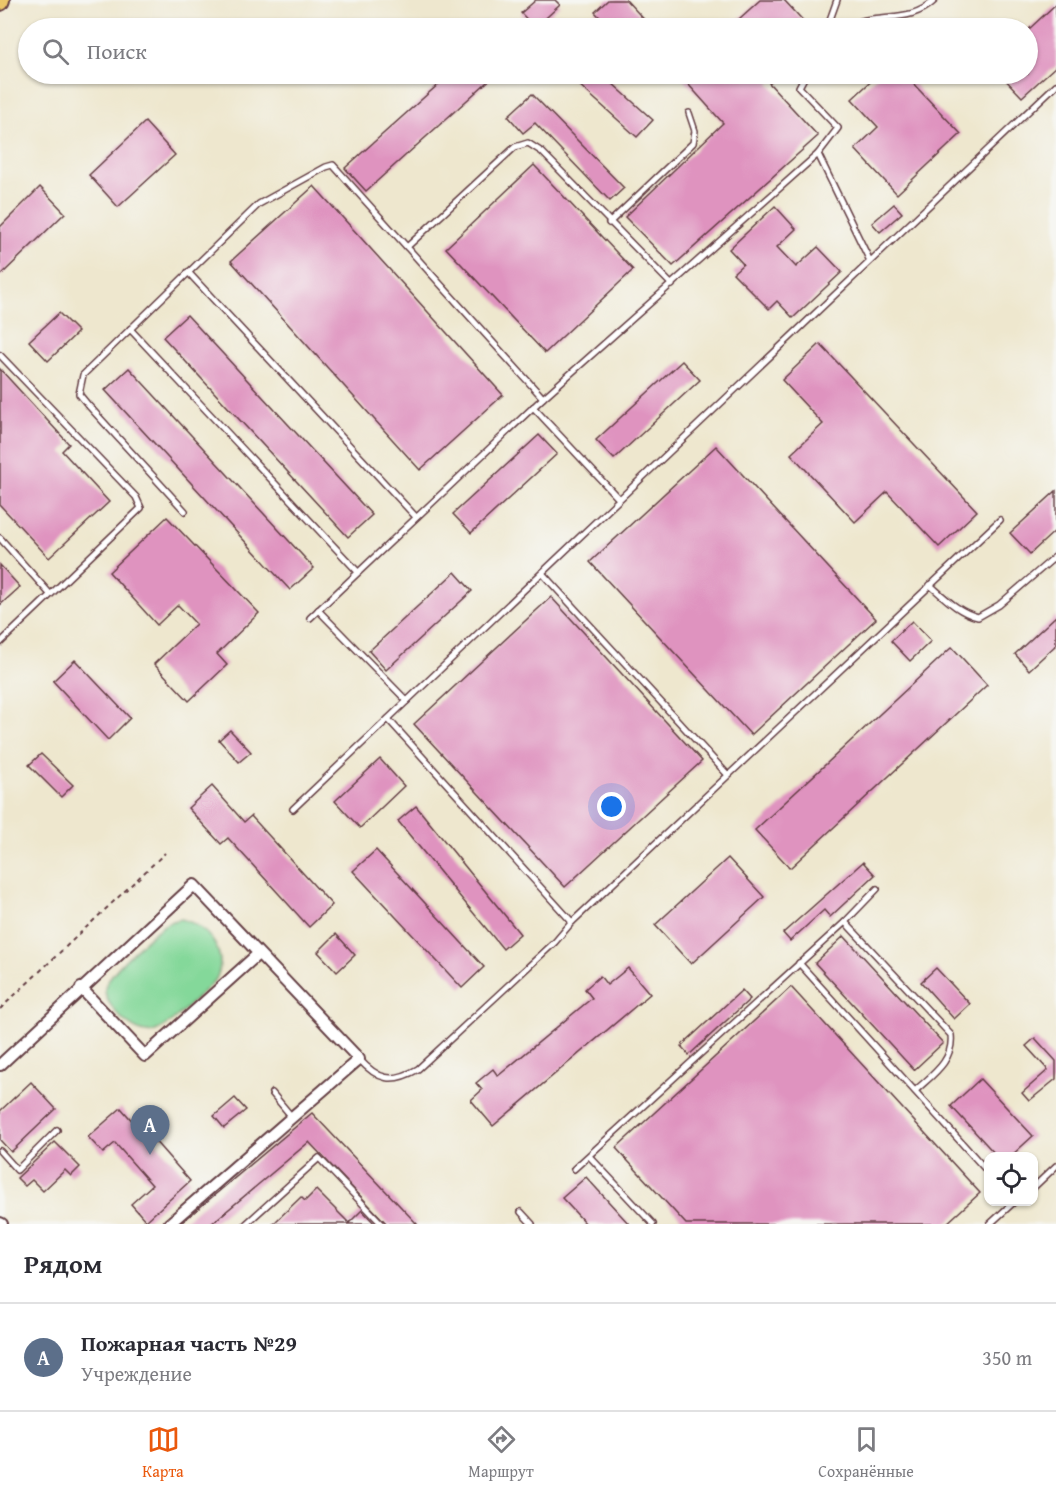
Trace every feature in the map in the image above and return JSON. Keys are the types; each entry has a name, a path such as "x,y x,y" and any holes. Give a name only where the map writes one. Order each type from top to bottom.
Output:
{"street":[{"path":"0,1065 194,885 359,1059 169,1224"},
{"path":"81,988 145,1056 258,954"}],"lane":[{"path":"831,18 837,0"},
{"path":"870,18 897,18 916,13 935,0"},
{"path":"310,618 533,407 818,154 838,128 799,87 801,84"},
{"path":"293,809 869,259 1056,85"},
{"path":"609,223 693,143 695,131 689,113"},
{"path":"407,247 515,147 528,143 542,152 672,285"},
{"path":"818,154 869,259"},
{"path":"185,511 79,394 83,375 259,204 333,165 543,398"},
{"path":"188,272 416,517"},
{"path":"130,329 358,572"},
{"path":"0,355 136,497 141,508 0,643"},
{"path":"533,407 619,499"},
{"path":"359,1059 373,1074 390,1078 405,1077 418,1069 555,942 572,922 727,774 1000,520"},
{"path":"0,538 50,594"},
{"path":"930,585 951,604 966,614 978,617 999,605 1056,556"},
{"path":"542,573 727,774"},
{"path":"318,610 407,701"},
{"path":"388,719 572,922"},
{"path":"574,1169 590,1157 845,922 877,889"},
{"path":"845,922 951,1035 952,1047 948,1058 915,1091"},
{"path":"799,963 984,1168"},
{"path":"272,1093 292,1117"},
{"path":"0,1151 17,1170 57,1130"},
{"path":"590,1157 653,1224"},
{"path":"246,1224 319,1158 382,1224"},
{"path":"1038,1183 1056,1166"},
{"path":"990,1224 1010,1206"},
{"path":"521,1212 532,1224"}],"path":[{"path":"0,1009 165,854"}],"green space":[{"path":"181,919 199,927 213,942 220,960 216,979 161,1029 153,1032 138,1030 129,1025 115,1011 109,1003 105,988 122,963 143,943 168,923"}],"building":[{"path":"536,0 555,0 560,5 546,18 526,18 521,13"},
{"path":"608,0 626,0 643,18 601,18 595,12"},
{"path":"760,0 784,0 801,18 740,18"},
{"path":"1056,4 1056,66 1038,82 1038,21"},
{"path":"439,84 485,84 366,191 345,168"},
{"path":"578,84 613,84 653,120 637,137"},
{"path":"688,84 770,84 818,136 673,266 625,217 723,123"},
{"path":"868,84 914,84 961,134 897,194 855,149 878,127 852,99"},
{"path":"1010,84 1036,84 1022,97"},
{"path":"532,94 624,188 610,201 535,123 523,133 508,116"},
{"path":"145,122 175,155 118,207 89,175"},
{"path":"534,165 633,270 545,353 446,248"},
{"path":"314,186 503,395 420,470 231,261"},
{"path":"40,187 65,213 0,276 0,227"},
{"path":"894,204 902,213 880,232 872,223"},
{"path":"775,206 796,229 777,247 796,267 818,247 842,272 793,318 777,301 769,309 733,273 743,264 729,249"},
{"path":"59,313 78,332 48,361 29,341"},
{"path":"187,315 372,515 348,537 163,337"},
{"path":"820,344 977,511 939,547 887,492 855,522 791,454 823,424 782,380"},
{"path":"682,361 700,380 614,459 596,440"},
{"path":"129,368 314,568 290,590 105,390"},
{"path":"0,369 69,444 62,451 109,502 49,558 0,505"},
{"path":"539,435 557,454 471,533 453,514"},
{"path":"716,446 876,619 751,735 590,562"},
{"path":"1056,491 1056,530 1030,554 1010,533"},
{"path":"167,517 259,613 217,654 227,665 189,701 154,664 196,624 178,605 157,625 109,572"},
{"path":"0,565 20,587 0,605"},
{"path":"455,572 472,591 386,670 369,651"},
{"path":"551,597 702,761 565,887 414,724"},
{"path":"1056,616 1056,645 1029,670 1015,654"},
{"path":"912,621 931,641 910,661 891,641"},
{"path":"952,647 987,685 790,868 755,830"},
{"path":"75,660 130,718 108,740 53,681"},
{"path":"230,730 251,752 239,762 219,740"},
{"path":"41,754 73,785 61,797 29,765"},
{"path":"380,759 404,786 360,828 335,801"},
{"path":"212,786 244,822 251,816 332,905 309,927 228,838 221,844 188,808"},
{"path":"416,806 520,934 503,949 398,821"},
{"path":"376,850 484,967 462,988 353,871"},
{"path":"728,858 764,897 691,964 655,925"},
{"path":"863,862 875,875 830,917 824,910 790,941 783,933"},
{"path":"336,934 355,955 337,972 318,952"},
{"path":"844,936 943,1043 914,1070 815,963"},
{"path":"628,968 650,994 493,1126 471,1100 482,1090 476,1083 493,1069 498,1076 592,998 585,989 600,976 607,985"},
{"path":"936,968 970,1004 954,1019 921,982"},
{"path":"791,987 980,1193 946,1224 686,1224 616,1148"},
{"path":"742,990 750,999 689,1055 681,1046"},
{"path":"1035,1038 1056,1061 1056,1079 1029,1101 1022,1093 1048,1070 1026,1046"},
{"path":"980,1079 1033,1136 1015,1152 993,1152 951,1106"},
{"path":"31,1082 56,1109 11,1152 0,1140 0,1111"},
{"path":"235,1098 246,1110 224,1128 214,1116"},
{"path":"121,1108 135,1124 138,1122 190,1181 146,1221 131,1204 152,1185 115,1143 103,1153 88,1137"},
{"path":"312,1113 417,1224 387,1224 309,1142 211,1224 180,1224"},
{"path":"55,1142 80,1167 71,1176 65,1170 43,1191 32,1180 25,1186 17,1178"},
{"path":"586,1177 629,1224 586,1224 562,1198"},
{"path":"316,1190 349,1223 362,1210 375,1224 273,1224 301,1197 305,1201"}],"place":[{"name":"Пожарная часть №29","path":"150,1155"}]}
